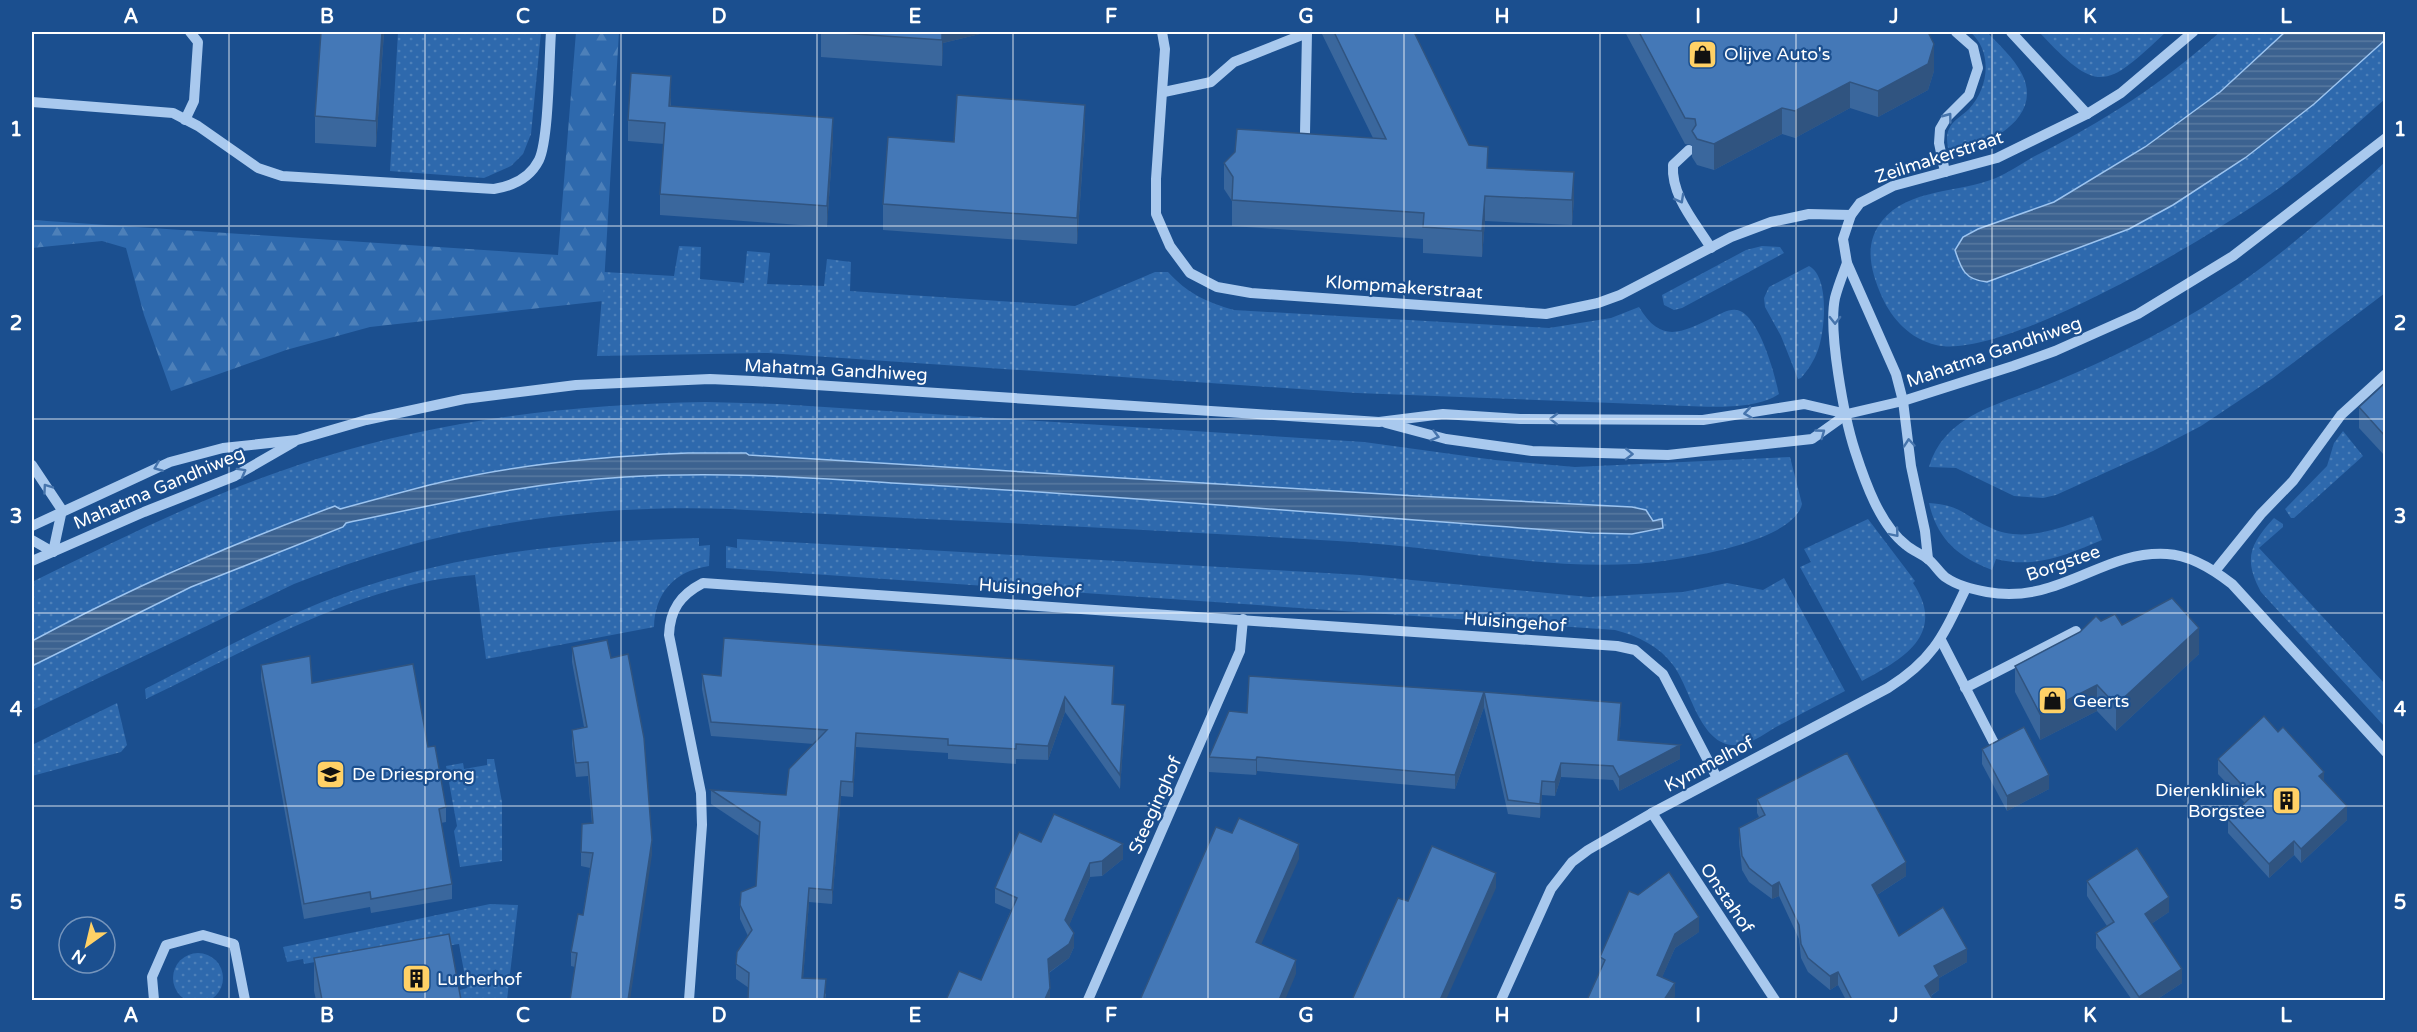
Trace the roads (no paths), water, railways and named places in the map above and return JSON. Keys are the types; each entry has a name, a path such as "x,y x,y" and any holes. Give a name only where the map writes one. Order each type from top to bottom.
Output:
{"street":[{"path":"186,120 194,101 198,42 190,32"},
{"path":"32,102 173,113 258,168 282,176 494,189 508,187 531,172 543,150 551,32"},
{"name":"Klompmakerstraat","path":"1162,32 1165,50 1164,92 1156,179 1156,214 1170,246 1190,273 1217,287 1251,293 1546,314 1598,303 1620,295 1750,229 1809,214 1851,216"},
{"path":"1945,172 1939,143 1940,129 1947,117 1969,95 1978,68 1973,47 1956,32"},
{"path":"2011,32 2087,114"},
{"name":"Zeilmakerstraat","path":"1851,216 1860,203 1875,193 1997,158 2087,114 2121,93 2193,32"},
{"path":"1164,92 1211,82 1234,62 1307,33 1305,133"},
{"name":"Mahatma Gandhiweg","path":"2354,163 2385,130"},
{"name":"Mahatma Gandhiweg","path":"32,526 62,510 170,462 223,448 297,440 366,420 511,392 618,382 710,379 1379,422 1446,439 1532,451 1668,455 1812,439 1847,414 1903,401 2055,351 2138,314 2233,256 2385,138"},
{"path":"1689,150 1673,165 1672,180 1677,195 1710,248"},
{"path":"1851,216 1843,239 1847,263 1896,374 1903,401 1928,560"},
{"path":"1847,263 1835,299 1835,335 1847,414"},
{"path":"2215,571 2261,513 2294,481 2341,416 2385,374"},
{"name":"Mahatma Gandhiweg","path":"1379,422 1443,414 1521,419 1703,420 1804,404 1847,414"},
{"name":"Borgstee","path":"1847,414 1860,466 1886,522 1905,544 1928,560 1944,576 1966,588 2005,595 2030,594 2065,584 2127,558 2149,554 2169,554 2188,559 2215,571 2232,584 2385,752"},
{"name":"Mahatma Gandhiweg","path":"32,561 144,512 235,476 297,440"},
{"path":"32,465 62,510 53,552 32,540"},
{"name":"Huisingehof","path":"689,1000 702,814 698,768 669,635 670,619 675,605 703,583 717,582 1610,645 1635,650 1663,674 1718,778"},
{"name":"Kymmelhof","path":"1501,1000 1551,889 1572,862 1588,850 1652,813 1914,672 1941,640 1966,588"},
{"name":"Steeginghof","path":"1088,1000 1240,651 1243,620"},
{"path":"1965,688 2076,631"},
{"path":"1941,640 1995,745"},
{"name":"Onstahof","path":"1652,813 1775,1000"},
{"path":"154,1000 152,977 166,945 203,935 234,944 245,1000"}],"place":[{"name":"Olijve Auto's","path":"1703,54"},
{"name":"Geerts","path":"2052,701"},
{"name":"De Driesprong","path":"331,774"},
{"name":"Dierenkliniek Borgstee","path":"2286,800"},
{"name":"Lutherhof","path":"416,979"}]}
